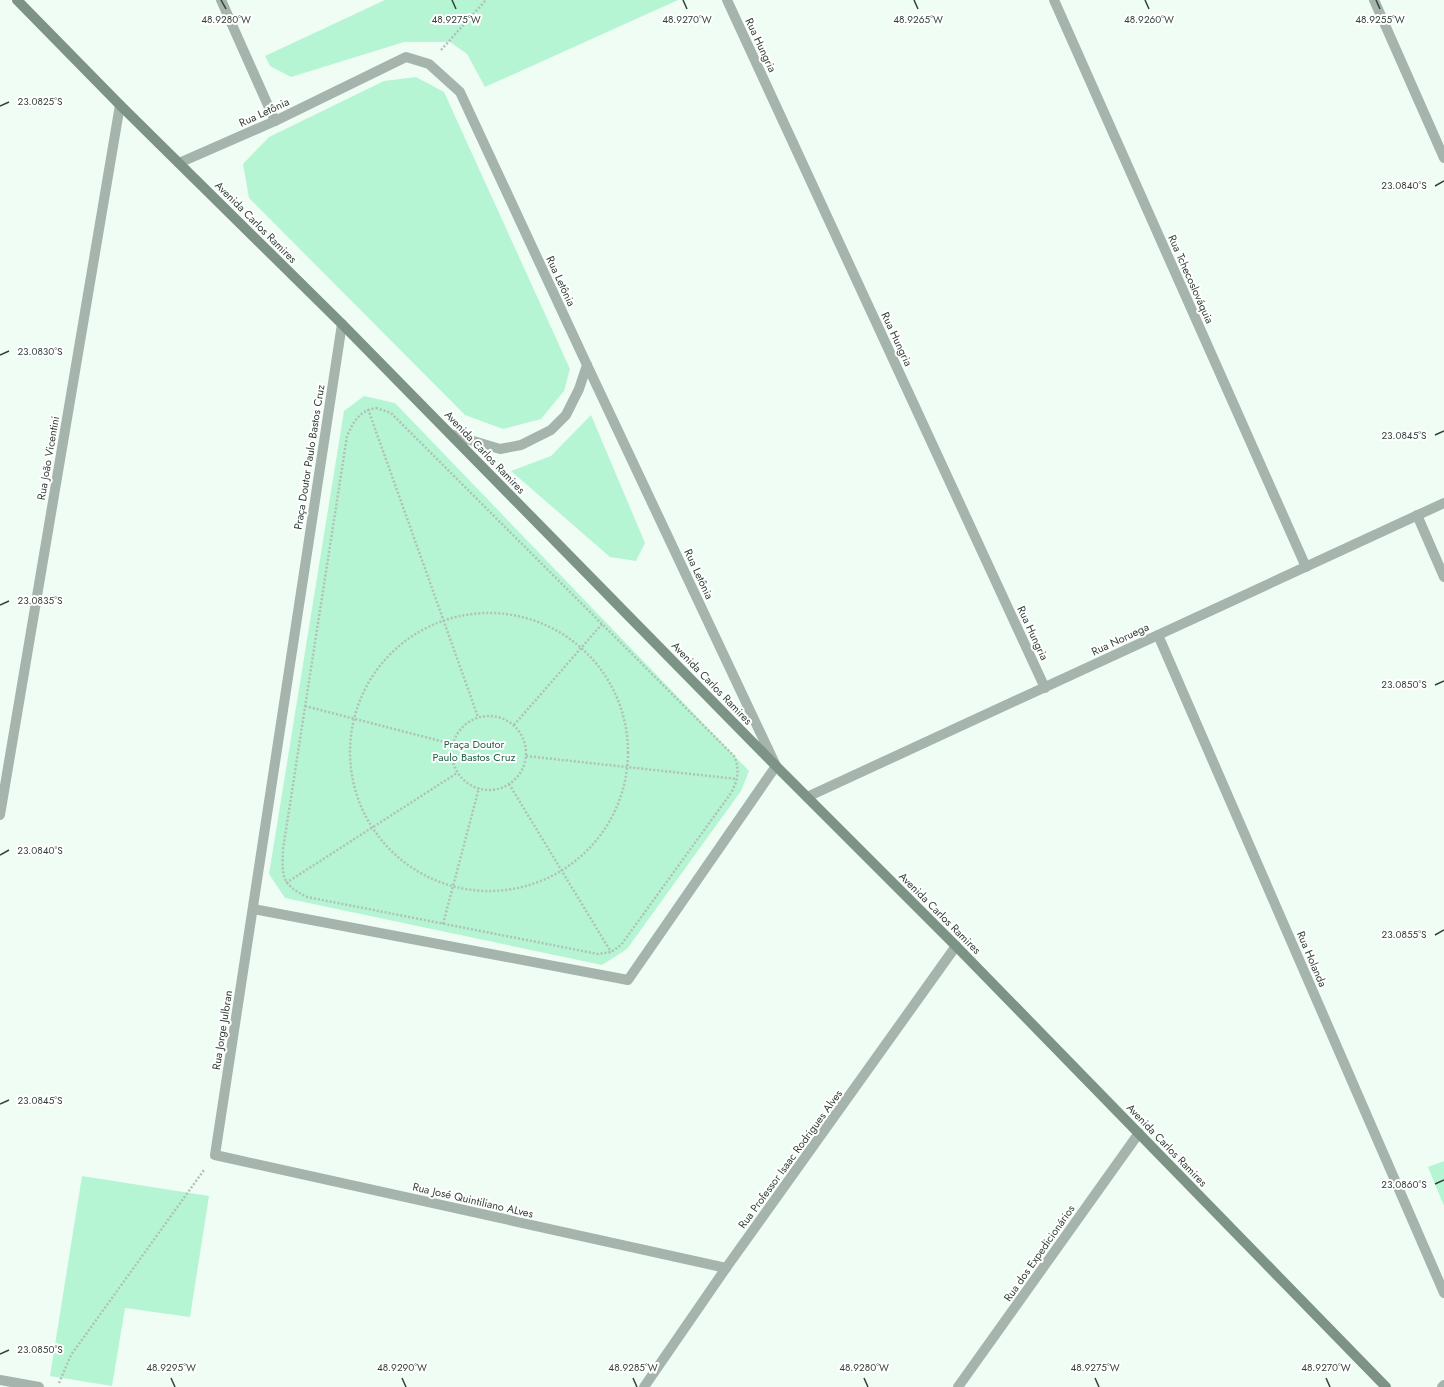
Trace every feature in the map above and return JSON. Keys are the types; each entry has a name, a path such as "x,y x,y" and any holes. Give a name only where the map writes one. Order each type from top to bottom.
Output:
{"main road":[{"name":"Avenida Carlos Ramires","path":"17,0 179,164 342,324 776,766 956,946 1386,1387"}],"street":[{"path":"222,0 275,121"},
{"name":"Rua Hungria","path":"727,0 1045,688"},
{"name":"Rua Tchecoslováquia","path":"1054,0 1306,567"},
{"path":"1374,0 1444,158"},
{"name":"Rua Letônia","path":"179,164 275,121 406,57 429,64 460,92 776,766"},
{"name":"Rua João Vicentini","path":"0,815 120,105"},
{"name":"Praça Doutor Paulo Bastos Cruz","path":"253,909 342,324"},
{"path":"450,434 500,449 521,444 551,430 566,415 587,365"},
{"name":"Rua Noruega","path":"807,797 1444,503"},
{"path":"1417,515 1444,577"},
{"name":"Rua Holanda","path":"1158,635 1444,1293"},
{"path":"253,909 628,980 776,766"},
{"name":"Rua Jorge Julbran","path":"215,1155 253,909"},
{"name":"Rua Professor Isaac Rodrigues Alves","path":"644,1387 726,1268 956,946"},
{"name":"Rua dos Expedicionários","path":"958,1387 1139,1133"},
{"name":"Rua José Quintiliano ALves","path":"215,1155 726,1268"},
{"path":"0,1380 39,1387"}],"path":[{"path":"429,64 486,0"},
{"path":"376,408 392,412 734,756 738,773 731,793 621,945 611,952 598,954 306,897 286,883 282,868 283,849 347,436 352,424 359,414 368,409 376,408"},
{"path":"368,409 478,717"},
{"path":"478,614 518,616 539,623 558,632 582,648 604,675 621,707 627,735 628,762 624,785 619,801 598,839 583,854 562,870 551,876 528,885 500,890 476,891 462,889 433,880 411,868 392,854 380,840 364,815 351,777 350,743 354,718 364,690 373,675 385,660 418,633 432,626 465,616 478,614"},
{"path":"514,725 602,624"},
{"path":"305,706 452,744"},
{"path":"495,716 514,725 523,738 526,749 526,756 521,772 509,784 491,790 478,788 467,783 457,772 451,757 452,744 457,733 470,720 478,717 495,716"},
{"path":"526,756 737,779"},
{"path":"286,883 457,772"},
{"path":"509,784 611,952"},
{"path":"443,924 478,788"},
{"path":"57,1387 71,1355 215,1155"}],"green space":[{"path":"385,0 678,0 485,87 467,54 450,42 404,42 291,77 270,66 265,56"},
{"path":"416,77 444,92 570,369 564,391 541,419 503,429 465,415 249,198 243,164 269,137 384,81"},
{"name":"Praça Doutor Paulo Bastos Cruz","path":"364,396 395,403 749,771 741,791 627,949 602,965 285,898 269,874 344,411"},
{"path":"591,415 645,543 636,561 610,557 511,471 551,456"},
{"path":"1444,1161 1444,1206 1428,1167"},
{"path":"82,1176 209,1196 190,1317 125,1308 112,1386 50,1376"}]}
